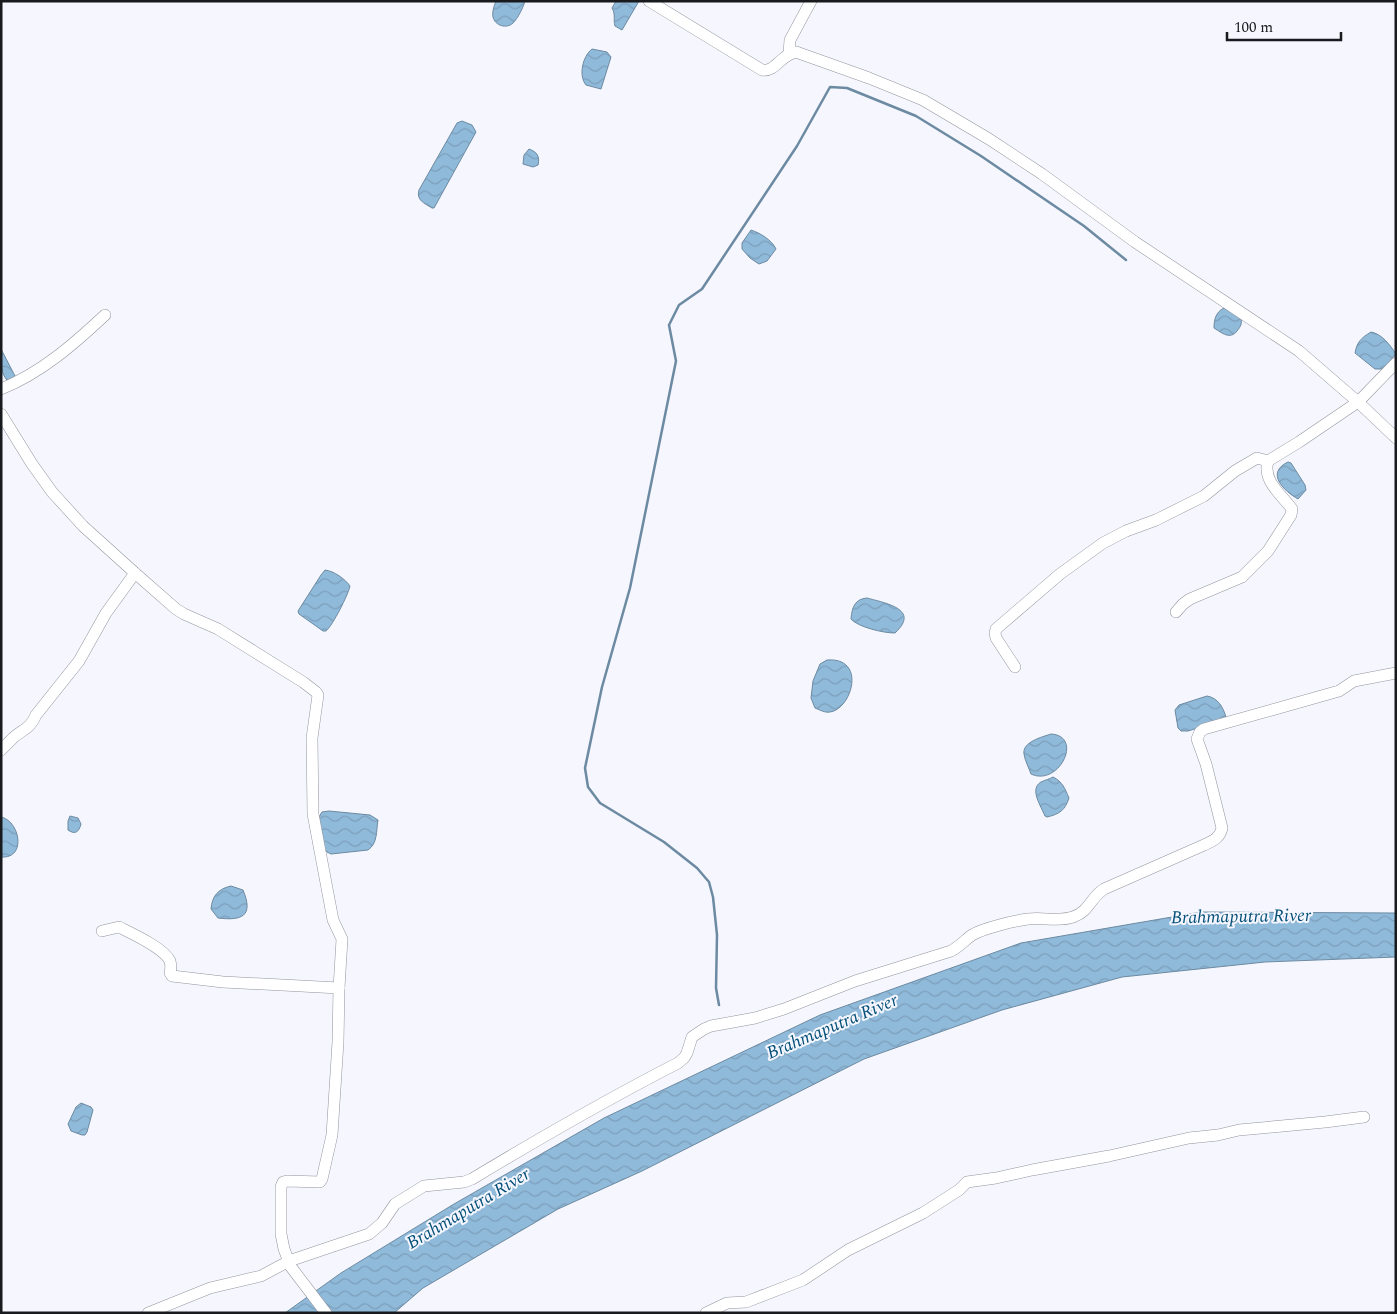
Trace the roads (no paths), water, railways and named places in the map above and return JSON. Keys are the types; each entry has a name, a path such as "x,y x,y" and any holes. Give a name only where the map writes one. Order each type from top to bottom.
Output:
{"street":[{"path":"649,1 762,70 772,69 789,53 796,52 923,100 963,122 1042,174 1135,242 1300,351 1396,438"},
{"path":"789,53 790,40 811,1"},
{"path":"1,389 56,358 105,314"},
{"path":"1015,667 996,638 996,629 1060,574 1115,536 1156,520 1204,496 1235,471 1257,458 1268,461 1300,442 1358,402 1396,363"},
{"path":"1,414 52,492 84,526 176,609 218,629 303,682 318,695 312,738 313,814 333,920 342,939 332,1135 320,1182 283,1182 281,1186 281,1234 290,1264 326,1313"},
{"path":"1176,612 1190,599 1242,577 1268,551 1291,515 1292,509 1280,496 1270,480 1267,469 1268,461"},
{"path":"1,750 14,737 29,728 33,723 36,716 78,660 106,613 136,573"},
{"path":"148,1313 210,1288 262,1276 369,1234 382,1223 395,1204 424,1186 456,1183 472,1179 551,1131 626,1089 678,1063 687,1053 692,1038 711,1026 762,1016 855,981 951,951 972,935 987,930 1026,920 1040,918 1056,920 1073,917 1086,909 1095,896 1104,889 1204,845 1214,840 1221,833 1222,828 1198,739 1200,732 1339,691 1354,681 1396,673"},
{"path":"102,931 119,927 156,947 171,963 170,973 172,976 223,982 339,988"},
{"path":"706,1313 727,1303 746,1302 803,1280 848,1250 923,1213 967,1182 1109,1156 1189,1138 1218,1135 1239,1130 1364,1117"}],"water":[{"path":"496,1 525,1 515,21 505,26 496,23 494,20 493,11"},
{"path":"616,1 639,1 622,30 614,24 612,8"},
{"path":"592,49 607,52 611,57 601,89 586,85 582,76 584,61"},
{"path":"462,121 472,125 476,132 434,208 432,208 420,199 419,190 457,123"},
{"path":"529,149 536,153 539,159 538,165 533,167 523,164 524,155"},
{"path":"751,230 765,237 776,249 767,261 759,264 742,249 742,243"},
{"path":"1224,308 1241,318 1240,326 1232,335 1226,335 1214,328 1216,316"},
{"path":"1371,332 1382,337 1396,354 1383,369 1375,369 1355,353 1360,341"},
{"path":"1,349 15,376 9,382 3,372"},
{"path":"1288,462 1291,463 1305,485 1306,490 1298,499 1283,487 1277,476 1281,466"},
{"path":"325,570 339,576 350,586 332,623 326,631 323,631 299,614 298,611"},
{"path":"867,598 898,608 902,613 904,618 902,625 895,633 871,629 859,625 851,619 855,604"},
{"path":"827,660 840,661 847,666 851,674 852,684 844,702 838,709 830,712 815,708 811,698 813,681 820,664"},
{"path":"1207,696 1220,704 1226,717 1224,720 1188,731 1181,731 1178,728 1175,710 1179,705"},
{"path":"1051,734 1061,737 1066,743 1067,751 1064,760 1051,774 1041,776 1031,774 1024,754 1026,746"},
{"path":"1053,777 1061,783 1069,798 1066,806 1061,811 1047,817 1039,803 1036,789 1041,782"},
{"path":"322,812 370,815 378,820 376,836 371,847 368,850 331,854 327,852 324,848 319,817"},
{"path":"70,816 78,818 81,824 76,832 68,830"},
{"path":"1,817 13,825 18,839 15,852 9,856 1,857"},
{"path":"231,886 243,890 247,906 246,911 244,915 234,919 218,918 211,909 213,900 219,891"},
{"name":"Brahmaputra River","path":"1201,912 1396,913 1396,957 1265,962 1122,977 1002,1010 864,1059 642,1171 558,1209 423,1288 394,1313 285,1313 341,1273 454,1204 604,1118 820,1015 1021,943"},
{"path":"81,1103 91,1107 93,1110 85,1135 71,1131 68,1124 76,1107"}],"waterway":[{"path":"719,1005 716,988 717,935 713,897 709,882 697,868 664,842 600,803 588,787 585,768 602,687 630,588 676,361 669,325 679,305 702,289 797,146 830,87 847,88 916,116 981,156 1084,226 1126,260"}]}
